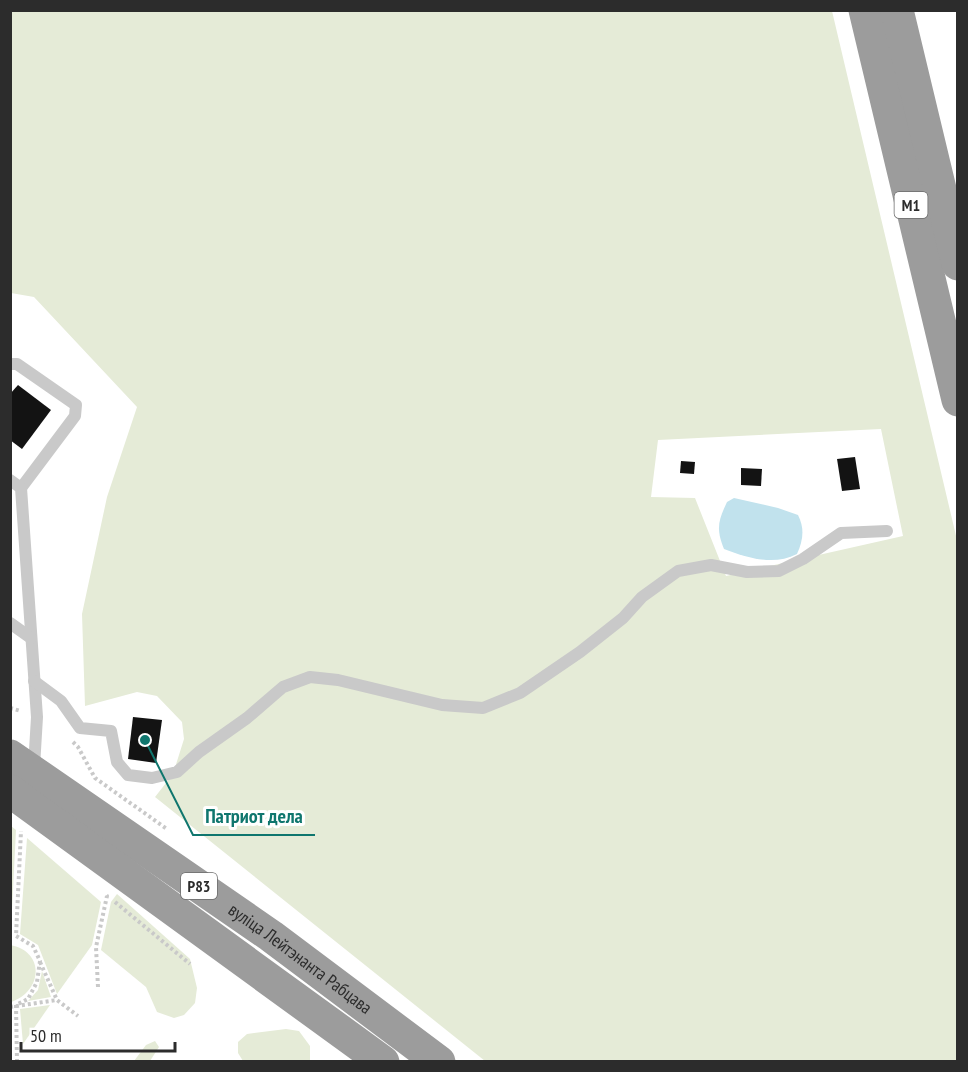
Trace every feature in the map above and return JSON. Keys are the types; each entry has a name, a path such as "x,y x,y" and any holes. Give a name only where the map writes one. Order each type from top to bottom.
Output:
{"highway":[{"name":"М1","path":"865,10 957,400"},
{"name":"М1","path":"897,10 957,264"},
{"name":"вуліца Лейтэнанта Рабцава","path":"19,780 383,1062"},
{"name":"вуліца Лейтэнанта Рабцава","path":"19,780 272,936 439,1062"}],"lane":[{"path":"10,364 17,364 76,405 75,416 21,488 37,717 19,780"},
{"path":"10,480 21,488"},
{"path":"34,681 61,701 80,728 111,730 117,762 128,775 152,778 177,772 199,752 247,718 283,687 310,677 338,680 442,705 483,708 520,693 580,652 623,618 642,597 678,571 711,565 747,572 779,571 803,559 841,533 887,531"},
{"path":"10,623 32,638"}],"path":[{"path":"30,834 21,828 13,936 33,946 57,1000 78,1016"},
{"path":"99,889 189,964"},
{"path":"98,987 96,947 107,896"},
{"path":"13,1006 28,999 37,982 40,961"},
{"path":"13,1006 57,1000"},
{"path":"13,1006 17,1062"}],"green space":[{"path":"10,11 832,11 957,540 957,1061 485,1061 155,797 173,774 184,739 182,722 157,696 137,692 85,706 82,614 107,497 137,407 34,297 11,293","holes":["881,429 903,536 726,576 695,498 651,497 658,440"]},
{"path":"11,826 16,830 11,930"},
{"path":"27,838 101,902 92,945 57,994 38,945 20,934"},
{"path":"117,894 190,959 197,988 195,1003 184,1015 174,1018 157,1012 146,987 101,950 111,902"},
{"path":"10,945 29,955 36,972 29,989 22,997 11,1002"},
{"path":"42,971 51,997 28,1001 38,990"},
{"path":"50,1005 23,1044 20,1009"},
{"path":"286,1029 299,1031 310,1046 310,1061 243,1061 238,1053 238,1042 247,1034"},
{"path":"155,1041 159,1047 150,1061 134,1061 146,1045"}],"water":[{"path":"734,498 798,515 802,525 802,534 797,554 779,560 770,560 751,558 724,549 719,530 720,520 727,502"}],"building":[{"path":"18,385 51,410 22,449 10,440 10,394"},
{"path":"855,457 860,489 842,491 837,459"},
{"path":"681,461 695,462 694,474 680,473"},
{"path":"741,468 762,469 761,486 741,485"},
{"path":"133,717 162,720 156,763 128,759"}],"place":[{"name":"Патриот дела","path":"145,740"}]}
